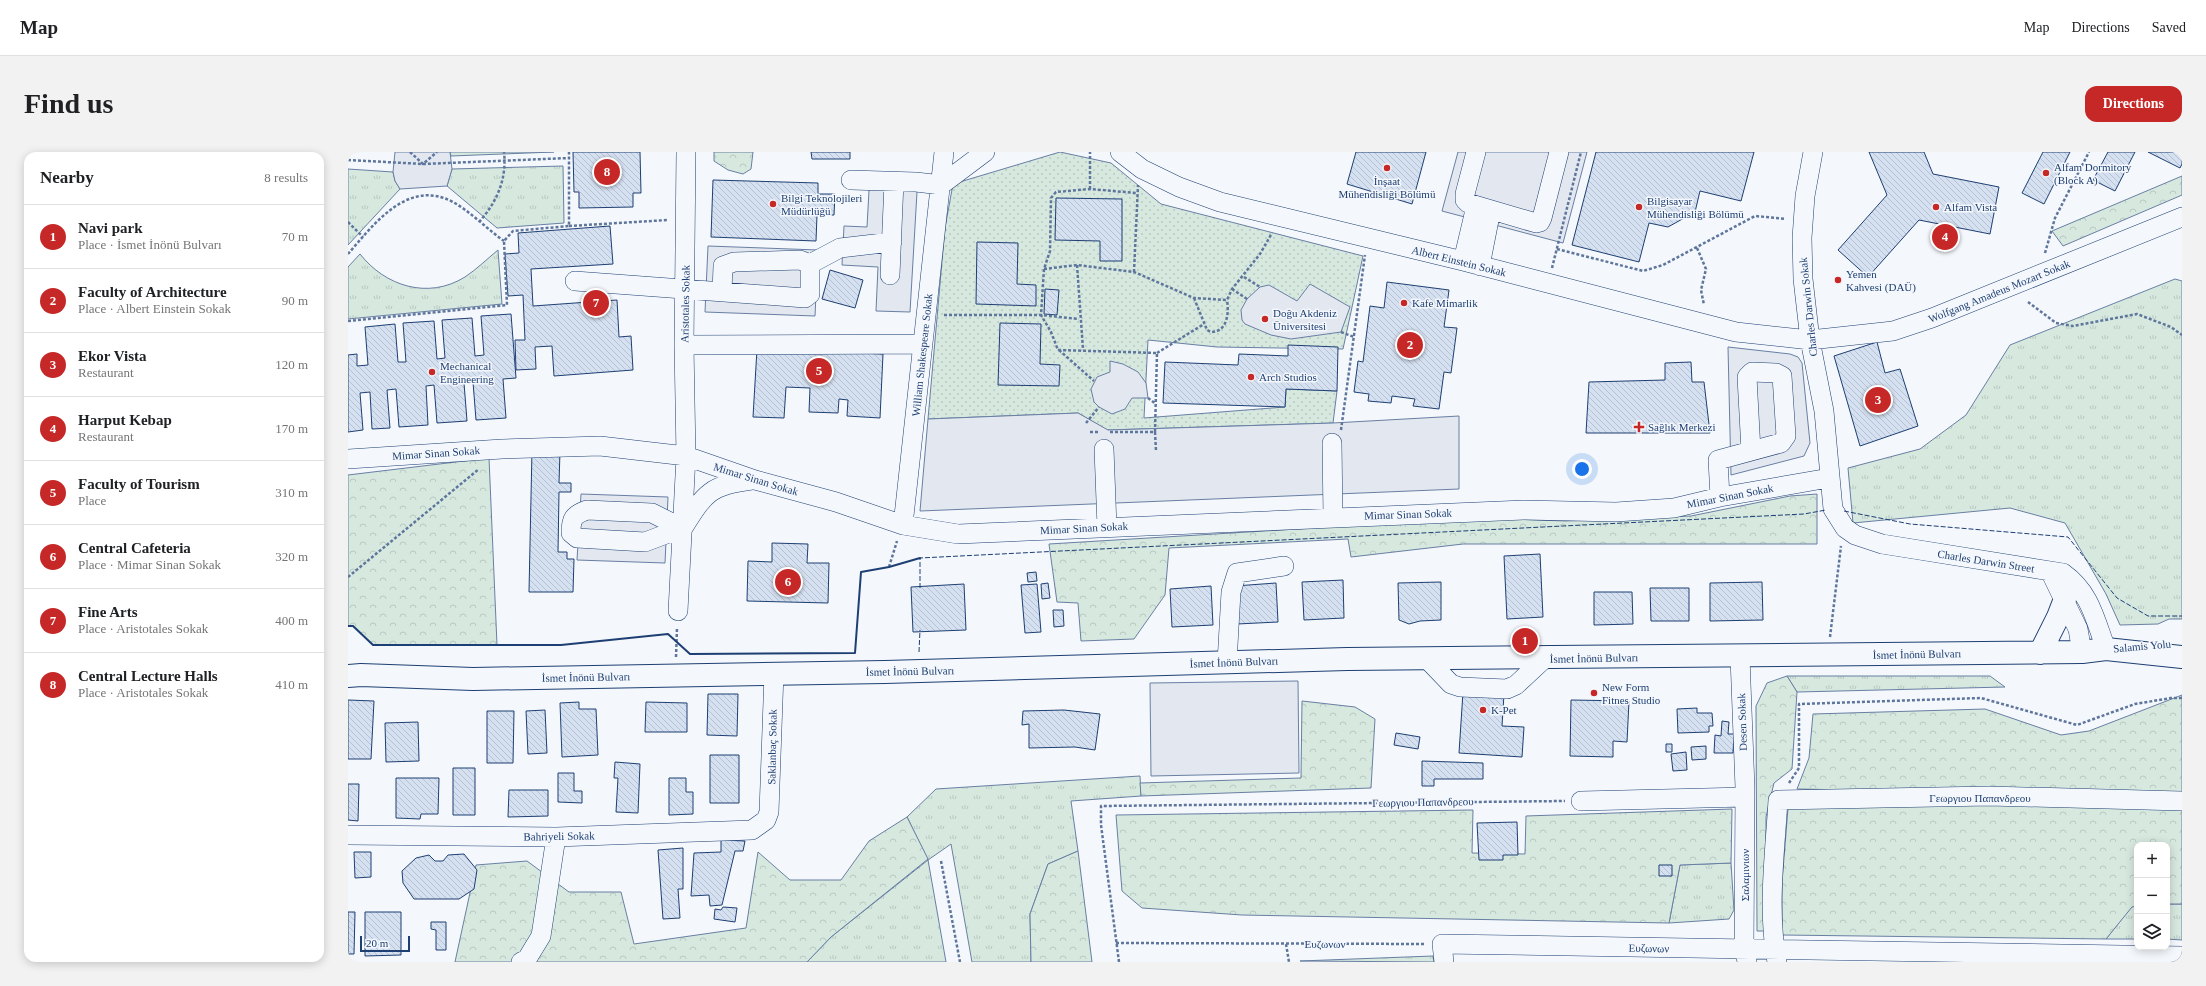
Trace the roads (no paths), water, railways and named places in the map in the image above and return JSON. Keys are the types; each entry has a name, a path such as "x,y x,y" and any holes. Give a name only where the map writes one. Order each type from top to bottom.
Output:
{"main road":[{"path":"2040,653 2055,624 2064,599"},
{"name":"Salamis Yolu","path":"2106,650 2182,643"},
{"name":"İsmet İnönü Bulvarı","path":"352,674 473,679 1227,662 2040,653 2106,650"},
{"name":"Salamis Yolu","path":"2106,650 2182,657"}],"street":[{"name":"Aristotales Sokak","path":"678,611 686,456 684,345 686,290 686,152"},
{"name":"William Shakespeare Sokak","path":"903,525 944,152"},
{"path":"851,180 941,185 985,152"},
{"name":"Albert Einstein Sokak","path":"1120,152 1142,169 1179,187 1220,202 1472,264 1736,332 1810,340"},
{"path":"1476,152 1465,194 1468,203 1536,223 1540,222 1559,152"},
{"name":"Charles Darwin Sokak","path":"1813,152 1805,196 1803,219 1803,279 1810,340 1824,411 1833,509"},
{"path":"890,275 894,182"},
{"path":"1472,264 1484,208"},
{"name":"Wolfgang Amadeus Mozart Sokak","path":"1810,340 1893,331 2182,217"},
{"path":"722,292 723,266 734,262 800,260 810,264 840,248 892,242"},
{"path":"575,281 805,298 810,294 810,264"},
{"path":"684,345 923,344"},
{"path":"1333,518 1336,440"},
{"name":"Mimar Sinan Sokak","path":"348,459 502,449 600,446 686,456 755,480 836,502 903,525 958,534 1524,510 1616,512 1674,508 1720,497 1829,478"},
{"path":"1104,449 1107,527"},
{"path":"1720,497 1718,460 1751,451"},
{"path":"682,528 652,513 587,510 575,514 571,520 571,533 577,538 586,540 645,542 682,528 699,502 712,491 727,483 755,480"},
{"name":"Charles Darwin Street","path":"1833,509 1846,528 1855,536 1882,544 2062,573 2076,582 2086,596 2106,650"},
{"path":"1227,662 1231,592 1237,573 1284,566"},
{"path":"2050,571 2078,630 2082,652"},
{"name":"Desen Sokak","path":"1740,657 1745,792"},
{"path":"1426,659 1451,684 1460,687 1507,689 1516,685 1544,659"},
{"name":"Saklanbaç Sokak","path":"766,820 771,802 774,673"},
{"path":"1581,800 1745,792"},
{"name":"Σαλαμινιων","path":"1745,792 1746,956"},
{"name":"Γεωργιου Παπανδρεου","path":"1776,956 1773,880 1778,800 1989,796 2182,802"},
{"name":"Bahriyeli Sokak","path":"348,834 556,837 752,830 766,820"},
{"path":"521,962 526,959 541,936 556,837"},
{"name":"Ευζωνων","path":"1443,953 2126,959 2182,956"}],"place":[{"name":"İnşaat Mühendisliği Bölümü","path":"1387,168"},
{"name":"Central Lecture Halls","path":"607,172"},
{"name":"Alfam Dormitory (Block A)","path":"2046,173"},
{"name":"Bilgi Teknolojileri Müdürlüğü","path":"773,204"},
{"name":"Bilgisayar Mühendisliği Bölümü","path":"1639,207"},
{"name":"Alfam Vista","path":"1936,207"},
{"name":"Harput Kebap","path":"1945,237"},
{"name":"Yemen Kahvesi (DAÜ)","path":"1838,280"},
{"name":"Fine Arts","path":"596,303"},
{"name":"Kafe Mimarlik","path":"1404,303"},
{"name":"Doğu Akdeniz Üniversitesi","path":"1265,319"},
{"name":"Faculty of Architecture","path":"1410,345"},
{"name":"Faculty of Tourism","path":"819,371"},
{"name":"Mechanical Engineering","path":"432,372"},
{"name":"Arch Studios","path":"1251,377"},
{"name":"Ekor Vista","path":"1878,400"},
{"name":"Sağlık Merkezi","path":"1639,427"},
{"name":"Central Cafeteria","path":"788,582"},
{"name":"Navi park","path":"1525,641"},
{"name":"New Form Fitnes Studio","path":"1594,693"},
{"name":"K-Pet","path":"1483,710"}]}
